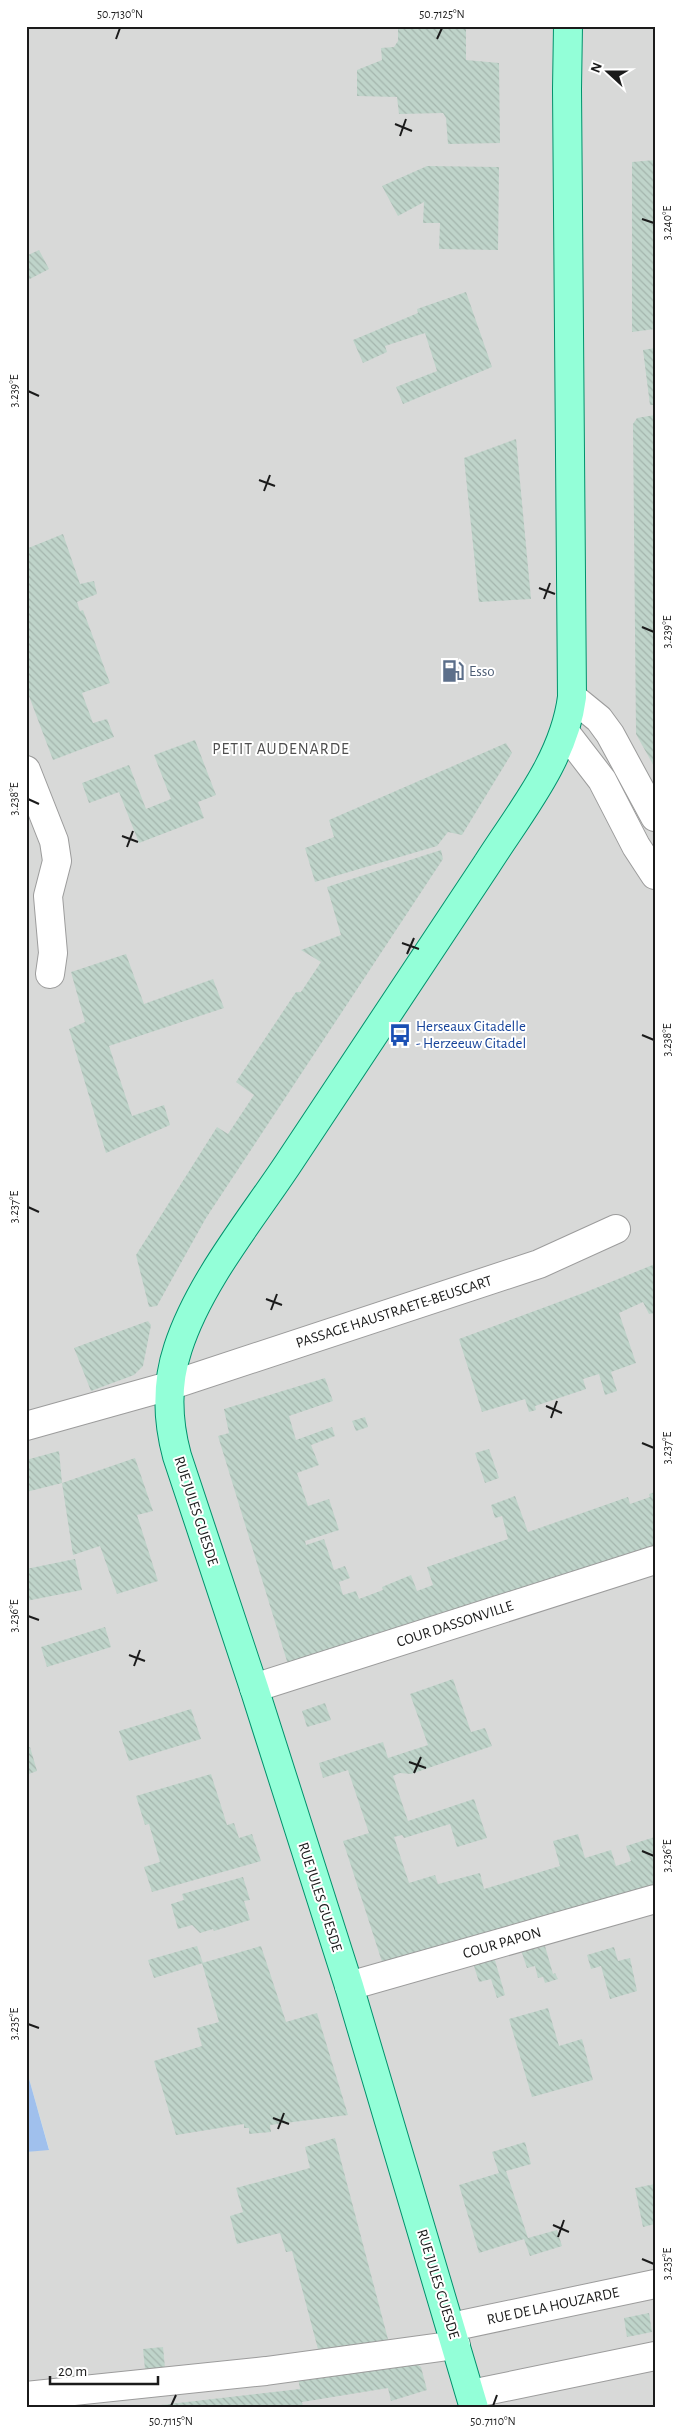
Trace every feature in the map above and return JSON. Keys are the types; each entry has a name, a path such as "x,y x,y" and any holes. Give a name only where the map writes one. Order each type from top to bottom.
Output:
{"main road":[{"name":"RUE JULES GUESDE","path":"472,2401 348,1986 254,1688 177,1456 168,1416 170,1386 177,1349 215,1274 547,771 565,732 572,698 568,26"}],"street":[{"path":"572,698 598,719 610,734 655,817"},
{"path":"565,732 602,780 636,846 655,875"},
{"path":"26,770 54,841 58,861 48,896 53,953 50,974"},
{"name":"PASSAGE HAUSTRAETE-BEUSCART","path":"26,1426 170,1386 539,1264 616,1229"},
{"name":"COUR DASSONVILLE","path":"254,1688 655,1560"},
{"name":"COUR PAPON","path":"348,1986 655,1898"},
{"name":"RUE DE LA HOUZARDE","path":"26,2396 266,2371 454,2336 651,2286"},
{"path":"472,2401 655,2356"}],"shaded area":[{"path":"26,26 655,26 655,2408 26,2408 26,2152 49,2149 26,2068"},
{"path":"26,2068 49,2150 26,2152"}],"building":[{"path":"398,26 466,26 466,60 499,63 500,143 448,144 446,118 443,113 399,114 397,97 357,96 357,70 382,60 381,48 394,47 398,41"},
{"path":"655,160 655,329 632,332 632,162"},
{"path":"427,166 499,167 498,250 439,249 440,223 423,223 424,202 398,216 382,186"},
{"path":"39,250 49,269 26,281 26,256"},
{"path":"466,292 492,367 403,404 396,387 437,371 425,333 385,346 387,352 363,363 353,340 418,313 417,309"},
{"path":"655,348 655,413 653,413 653,405 650,405 643,350"},
{"path":"655,415 655,768 636,734 633,424 637,418"},
{"path":"516,439 531,599 479,602 464,458"},
{"path":"63,534 80,584 94,581 97,594 77,602 80,611 83,610 110,683 82,693 93,723 107,719 114,737 53,760 26,688 26,549"},
{"path":"195,740 216,795 198,802 204,818 139,843 119,792 89,803 82,783 129,765 146,809 171,799 154,755"},
{"path":"506,743 512,753 462,835 448,832 437,846 315,882 305,848 334,837 329,820"},
{"path":"441,850 443,859 206,1218 157,1306 149,1307 136,1255 217,1127 228,1134 254,1095 236,1082 296,992 301,992 321,962 301,950 341,935 327,887"},
{"path":"126,954 144,1004 213,979 224,1008 109,1046 132,1116 164,1105 170,1125 106,1153 69,1029 85,1022 71,972"},
{"path":"655,1264 655,1313 649,1314 643,1302 619,1313 636,1363 611,1372 617,1391 605,1395 599,1374 583,1379 586,1389 535,1406 536,1410 529,1412 525,1399 482,1412 459,1339"},
{"path":"148,1321 151,1325 143,1366 134,1375 91,1391 74,1348"},
{"path":"325,1378 333,1401 289,1416 296,1440 332,1427 335,1436 311,1445 319,1465 297,1473 308,1506 329,1499 339,1530 305,1541 306,1545 324,1539 334,1570 345,1566 350,1578 339,1582 343,1595 356,1591 359,1599 383,1590 382,1587 411,1575 417,1591 433,1585 427,1567 508,1539 502,1516 495,1518 491,1505 515,1496 528,1532 628,1497 630,1504 650,1497 649,1494 655,1492 655,1548 290,1671 218,1436 229,1433 224,1409"},
{"path":"365,1417 368,1427 356,1431 352,1421"},
{"path":"489,1449 499,1478 485,1483 475,1453"},
{"path":"59,1451 62,1483 26,1492 26,1460"},
{"path":"135,1458 153,1511 137,1515 158,1581 117,1594 100,1546 73,1555 62,1483"},
{"path":"75,1559 82,1590 26,1601 26,1569"},
{"path":"105,1627 111,1647 47,1667 41,1647"},
{"path":"453,1679 471,1732 485,1728 492,1746 411,1774 400,1773 393,1776 408,1821 474,1799 487,1838 457,1847 450,1824 404,1838 402,1835 394,1837 409,1883 435,1875 438,1884 480,1873 484,1889 560,1866 553,1841 578,1834 585,1858 611,1850 616,1866 631,1861 626,1846 655,1837 655,1888 383,1965 343,1841 369,1833 348,1770 323,1778 319,1763 383,1742 388,1758 428,1745 410,1694"},
{"path":"325,1703 331,1720 307,1727 302,1711"},
{"path":"191,1709 201,1739 129,1761 119,1731"},
{"path":"30,1747 37,1771 26,1775 26,1748"},
{"path":"211,1774 227,1825 234,1823 239,1838 252,1834 261,1861 152,1892 144,1867 160,1862 149,1824 145,1825 136,1796"},
{"path":"243,1877 250,1900 244,1901 250,1920 214,1931 213,1929 200,1933 192,1925 178,1929 171,1904 184,1900 182,1894"},
{"path":"197,1946 203,1963 154,1978 148,1960"},
{"path":"261,1946 286,2022 317,2013 348,2115 270,2125 271,2132 249,2134 249,2128 244,2128 244,2124 176,2135 154,2061 202,2046 197,2028 219,2022 202,1963"},
{"path":"534,1946 535,1949 545,1946 553,1974 555,1973 558,1979 545,1983 543,1977 538,1978 535,1966 527,1968 521,1950"},
{"path":"614,1947 618,1961 630,1958 637,1991 610,1999 601,1966 591,1969 587,1955"},
{"path":"494,1957 505,1995 497,1998 491,1979 479,1982 473,1963"},
{"path":"548,2008 559,2046 582,2039 593,2080 532,2097 509,2019"},
{"path":"335,2138 389,2343 319,2353 292,2251 286,2252 280,2233 237,2244 230,2216 243,2212 236,2188 310,2168 305,2147"},
{"path":"525,2142 531,2164 506,2171 528,2238 557,2230 562,2246 530,2256 524,2239 479,2253 459,2185 499,2173 492,2152"},
{"path":"655,2184 655,2224 643,2227 635,2188"},
{"path":"649,2313 652,2332 627,2337 624,2318"},
{"path":"163,2347 165,2368 145,2369 143,2349"},
{"path":"410,2359 421,2367 427,2390 391,2401 388,2388 302,2402 303,2408 135,2408 300,2389 298,2377"}],"place":[{"name":"Esso","path":"453,671"},
{"name":"Herseaux Citadelle - Herzeeuw Citadel","path":"400,1035"}],"district":[{"name":"PETIT AUDENARDE","path":"281,749"}]}
